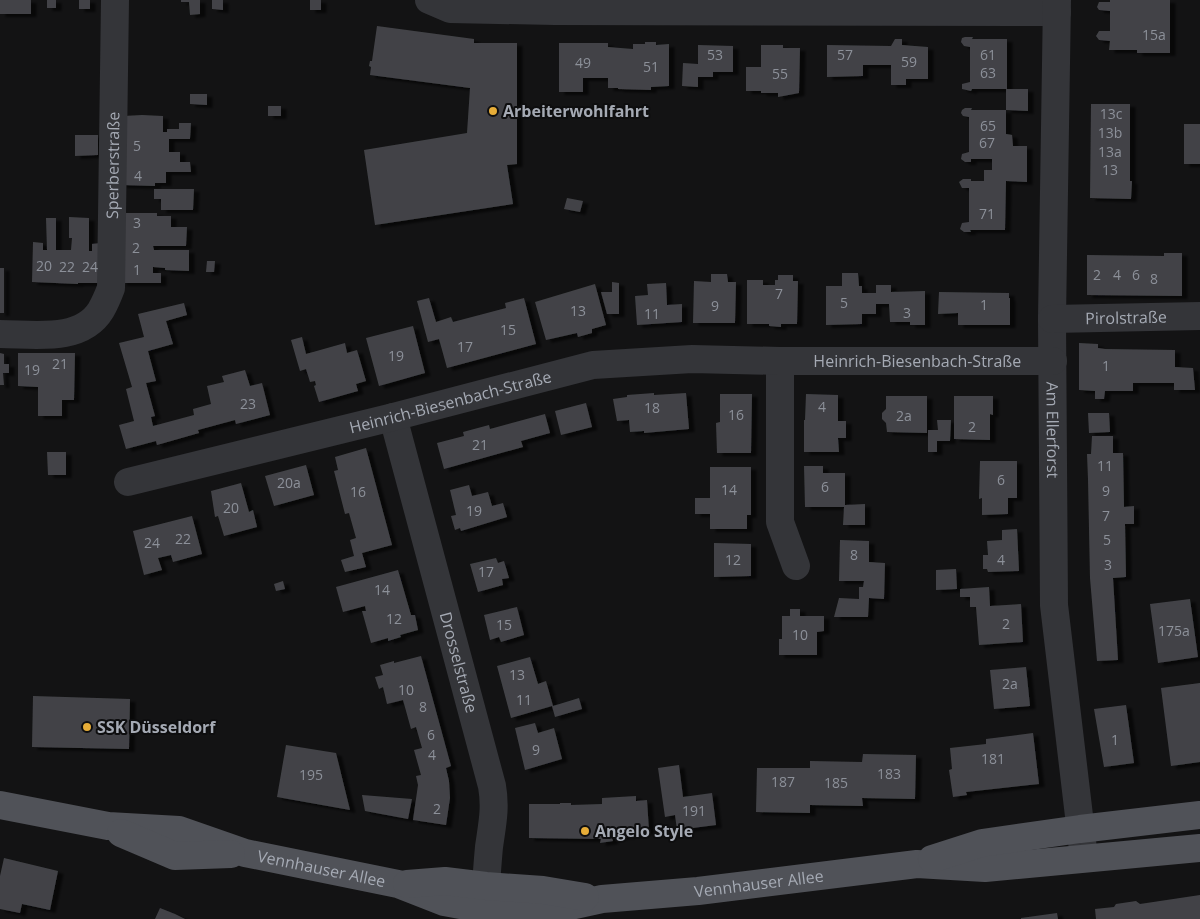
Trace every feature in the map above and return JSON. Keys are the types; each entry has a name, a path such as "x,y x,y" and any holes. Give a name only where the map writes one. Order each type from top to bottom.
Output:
{"main road":[{"name":"Vennhauser Allee","path":"0,805 108,826 180,830 245,853 398,884 444,902 543,890 602,899 698,891 917,864 986,868 1200,848"},
{"name":"Vennhauser Allee","path":"917,864 982,843 1200,815"}],"street":[{"name":"Sperberstraße","path":"0,334 62,334 73,332 88,323 100,311 111,288 115,0"},
{"path":"429,0 450,9 555,11 1057,6"},
{"name":"Am Ellerforst","path":"1057,6 1052,319 1054,605 1084,858"},
{"name":"Pirolstraße","path":"1052,319 1200,316"},
{"name":"Heinrich-Biesenbach-Straße","path":"128,482 393,418 593,365 692,359 780,361 1053,361"},
{"path":"780,361 780,522 796,566"},
{"name":"Drosselstraße","path":"393,418 492,786 495,803 494,820 485,898"}],"building":[{"path":"0,0 31,0 31,14 0,14"},
{"path":"47,0 56,0 56,8 47,8"},
{"path":"79,0 90,0 90,9 79,9"},
{"path":"181,0 200,0 200,14 190,15 189,2 181,2"},
{"path":"212,0 223,0 223,10 212,9"},
{"path":"310,0 321,0 321,10 310,10"},
{"path":"1110,0 1170,0 1170,53 1137,53 1137,50 1109,50 1110,41 1099,40 1096,36 1099,31 1110,31 1110,11 1099,10 1097,7 1099,2 1110,2"},
{"name":"Arbeiterwohlfahrt","path":"377,26 474,39 474,43 517,43 517,164 507,165 513,204 375,225 364,150 467,133 470,88 370,75 371,67 369,66 370,61 372,61"},
{"path":"973,37 972,39 1007,39 1007,89 1028,89 1028,111 1006,110 1006,89 972,89 971,91 962,89 962,84 970,82 970,47 964,46 961,42 962,38"},
{"path":"895,39 902,39 902,45 928,47 928,79 906,79 906,85 891,85 891,65 863,65 863,76 827,77 827,45 891,46"},
{"path":"645,42 656,42 656,45 669,44 669,86 651,87 651,90 618,89 608,88 608,78 583,78 583,92 559,92 559,43 608,43 608,47 633,49 633,44 645,44"},
{"path":"698,45 733,46 733,72 713,72 713,77 698,77 698,87 682,86 683,63 698,64"},
{"path":"761,45 783,45 783,48 800,48 799,93 778,97 778,93 746,91 746,67 761,67"},
{"path":"190,94 207,94 207,105 190,104"},
{"path":"1091,104 1130,104 1131,199 1090,198"},
{"path":"268,106 281,106 281,116 268,116"},
{"path":"965,108 972,108 971,110 1006,110 1006,134 1012,135 1013,146 1027,146 1027,182 1006,181 1005,230 970,230 971,232 964,232 960,229 962,223 969,222 969,188 962,188 959,182 963,179 984,181 984,170 992,170 992,159 971,159 971,162 965,162 961,159 962,154 969,152 969,117 963,116 961,113"},
{"path":"123,116 163,116 163,132 167,132 167,129 179,129 179,123 191,123 190,139 169,139 169,152 180,152 180,162 190,162 191,172 166,172 166,183 155,183 155,186 121,185"},
{"path":"1184,124 1200,124 1200,164 1184,164"},
{"path":"75,135 98,135 98,155 75,156"},
{"path":"154,189 194,189 193,210 161,210 161,199 154,199"},
{"path":"567,198 583,201 580,212 564,209"},
{"path":"122,213 157,213 157,216 171,216 171,227 187,227 186,246 153,246 154,250 189,250 189,271 165,270 165,268 153,267 153,273 161,273 161,283 121,283"},
{"path":"69,217 89,218 89,251 92,251 92,244 100,243 102,283 32,282 33,242 43,243 43,250 47,250 46,218 56,218 56,250 71,250 72,238 69,238"},
{"path":"1164,253 1182,253 1182,296 1087,295 1087,255 1164,256"},
{"path":"207,261 215,261 214,272 206,272"},
{"path":"0,268 4,268 4,313 0,313"},
{"path":"842,273 858,273 859,286 862,286 862,293 876,293 876,285 891,285 891,292 925,291 925,325 910,325 910,322 890,322 889,304 876,304 876,314 862,314 862,324 826,325 826,286 842,286"},
{"path":"711,274 727,274 728,282 736,282 735,323 693,323 694,281 711,282"},
{"path":"778,275 793,275 793,281 798,281 797,324 781,324 781,327 769,326 769,324 747,324 747,280 763,280 763,285 775,285"},
{"path":"612,282 619,283 619,314 607,314 601,292 612,292"},
{"path":"666,283 667,305 682,304 682,322 637,325 635,296 648,295 647,284"},
{"path":"595,284 606,325 592,329 592,333 578,337 577,333 546,340 535,302"},
{"path":"939,292 1009,293 1010,325 958,325 958,313 938,314"},
{"path":"429,298 436,322 451,317 453,322 506,308 505,303 524,298 536,344 447,368 439,339 428,342 417,301"},
{"path":"184,303 187,315 166,321 173,344 148,351 156,381 146,383 155,416 151,417 153,426 194,415 193,409 211,404 207,386 224,382 222,376 245,370 250,386 262,383 270,415 236,424 235,420 198,430 199,433 157,445 156,441 126,449 119,425 134,421 126,389 132,387 119,343 144,337 138,314"},
{"path":"413,326 425,373 379,386 366,338"},
{"path":"302,337 306,354 345,343 347,353 357,350 366,381 356,384 358,391 319,402 314,386 316,385 315,381 310,382 306,369 300,371 291,340"},
{"path":"1079,343 1098,344 1098,348 1105,349 1175,350 1175,367 1193,368 1195,390 1174,390 1174,383 1133,383 1133,391 1105,391 1104,399 1095,399 1095,391 1079,390"},
{"path":"0,353 4,354 4,364 9,364 9,373 3,373 4,385 0,385"},
{"path":"18,353 75,353 74,400 62,400 62,416 38,416 38,387 18,386"},
{"path":"654,393 654,395 686,393 689,429 644,433 644,431 630,432 629,420 617,421 613,399 627,397 627,395"},
{"path":"720,394 752,394 751,453 717,453 716,423 720,422"},
{"path":"806,394 838,395 838,421 846,421 846,438 838,438 839,452 804,452"},
{"path":"886,396 927,396 927,433 887,432 886,423 882,419 882,413 886,409"},
{"path":"954,396 993,396 993,415 990,414 990,440 954,439"},
{"path":"586,403 592,427 561,435 555,411"},
{"path":"1088,413 1109,413 1110,432 1089,433"},
{"path":"545,414 550,433 521,441 523,447 444,469 437,443 464,436 463,432 489,425 490,429"},
{"path":"937,420 951,420 950,441 937,441 937,452 928,452 928,430 938,430"},
{"path":"1092,436 1113,436 1113,453 1123,453 1124,507 1134,506 1134,524 1125,524 1126,577 1113,578 1118,660 1097,661 1090,578 1087,454 1091,454"},
{"path":"366,448 392,545 362,553 366,567 345,572 341,560 354,556 350,540 356,538 349,513 345,514 334,471 338,470 335,457"},
{"path":"47,452 66,452 66,475 48,475"},
{"path":"980,461 1017,461 1017,498 1008,498 1008,514 982,515 982,498 979,499"},
{"path":"306,465 314,495 274,506 265,476"},
{"path":"804,466 823,466 823,473 845,473 845,505 865,504 865,525 843,525 844,507 805,507"},
{"path":"710,467 751,467 751,515 747,515 747,529 710,529 710,514 695,514 695,498 710,498"},
{"path":"241,483 249,512 253,510 257,527 224,536 218,516 215,517 211,491"},
{"path":"469,485 472,496 488,492 492,506 503,503 507,517 461,531 460,528 455,530 451,516 456,515 450,490"},
{"path":"192,516 202,554 173,562 171,555 158,558 162,570 144,575 133,531"},
{"path":"1017,529 1019,571 988,572 987,569 983,569 983,555 988,555 987,541 1002,540 1002,530"},
{"path":"840,540 869,541 869,562 885,563 884,599 869,598 868,617 834,617 839,598 859,599 859,587 863,587 864,581 839,581"},
{"path":"714,543 751,544 751,576 714,577"},
{"path":"496,558 498,563 504,561 509,578 502,579 503,585 478,592 470,564"},
{"path":"956,569 957,589 936,590 936,570"},
{"path":"398,570 411,615 415,615 418,630 400,635 401,637 388,641 388,638 371,643 362,611 366,611 365,606 343,612 336,587"},
{"path":"283,581 285,589 276,591 274,584"},
{"path":"989,587 990,606 1021,604 1023,642 979,645 976,607 970,607 970,597 960,597 960,589"},
{"path":"1190,599 1198,657 1158,663 1150,604"},
{"path":"517,607 524,635 501,642 499,637 490,640 484,615"},
{"path":"790,609 800,609 800,616 824,616 824,631 817,632 817,655 779,655 779,639 782,639 782,616 790,616"},
{"path":"421,656 451,766 446,768 450,798 446,825 413,820 418,785 416,776 421,775 414,750 422,748 416,727 411,729 403,700 387,704 383,687 379,689 375,677 383,675 380,665"},
{"path":"530,657 538,684 546,681 553,706 579,698 582,709 555,717 552,706 511,718 497,666"},
{"path":"1026,667 1030,706 994,709 990,670"},
{"path":"1200,683 1200,762 1171,766 1161,688"},
{"path":"33,696 130,699 129,749 32,747"},
{"path":"1126,705 1134,763 1104,767 1094,709"},
{"path":"535,723 538,733 554,728 562,759 525,770 515,728"},
{"path":"1033,733 1039,784 966,792 967,795 953,797 949,770 952,769 950,748 986,744 986,739"},
{"path":"286,745 336,753 350,810 277,797"},
{"path":"863,754 916,755 915,799 862,798 863,806 810,805 810,813 756,812 757,768 810,768 810,761 862,762"},
{"path":"679,765 683,797 712,793 716,825 677,830 675,815 665,817 658,768"},
{"path":"362,795 412,799 408,819 365,811"},
{"path":"636,796 636,801 647,800 649,831 612,838 613,841 600,843 601,839 529,838 529,804 602,804 602,798"},
{"path":"4,858 58,871 50,910 22,904 20,913 0,909 0,876"},
{"path":"1200,895 1200,919 1096,919 1095,909 1114,907 1116,904 1136,901 1140,904"},
{"path":"160,908 175,914 185,919 155,919"},
{"path":"1057,913 1058,919 1021,919 1021,918"}],"place":[{"name":"Arbeiterwohlfahrt","path":"493,111"},
{"name":"SSK Düsseldorf","path":"87,727"},
{"name":"Angelo Style","path":"585,831"}]}
